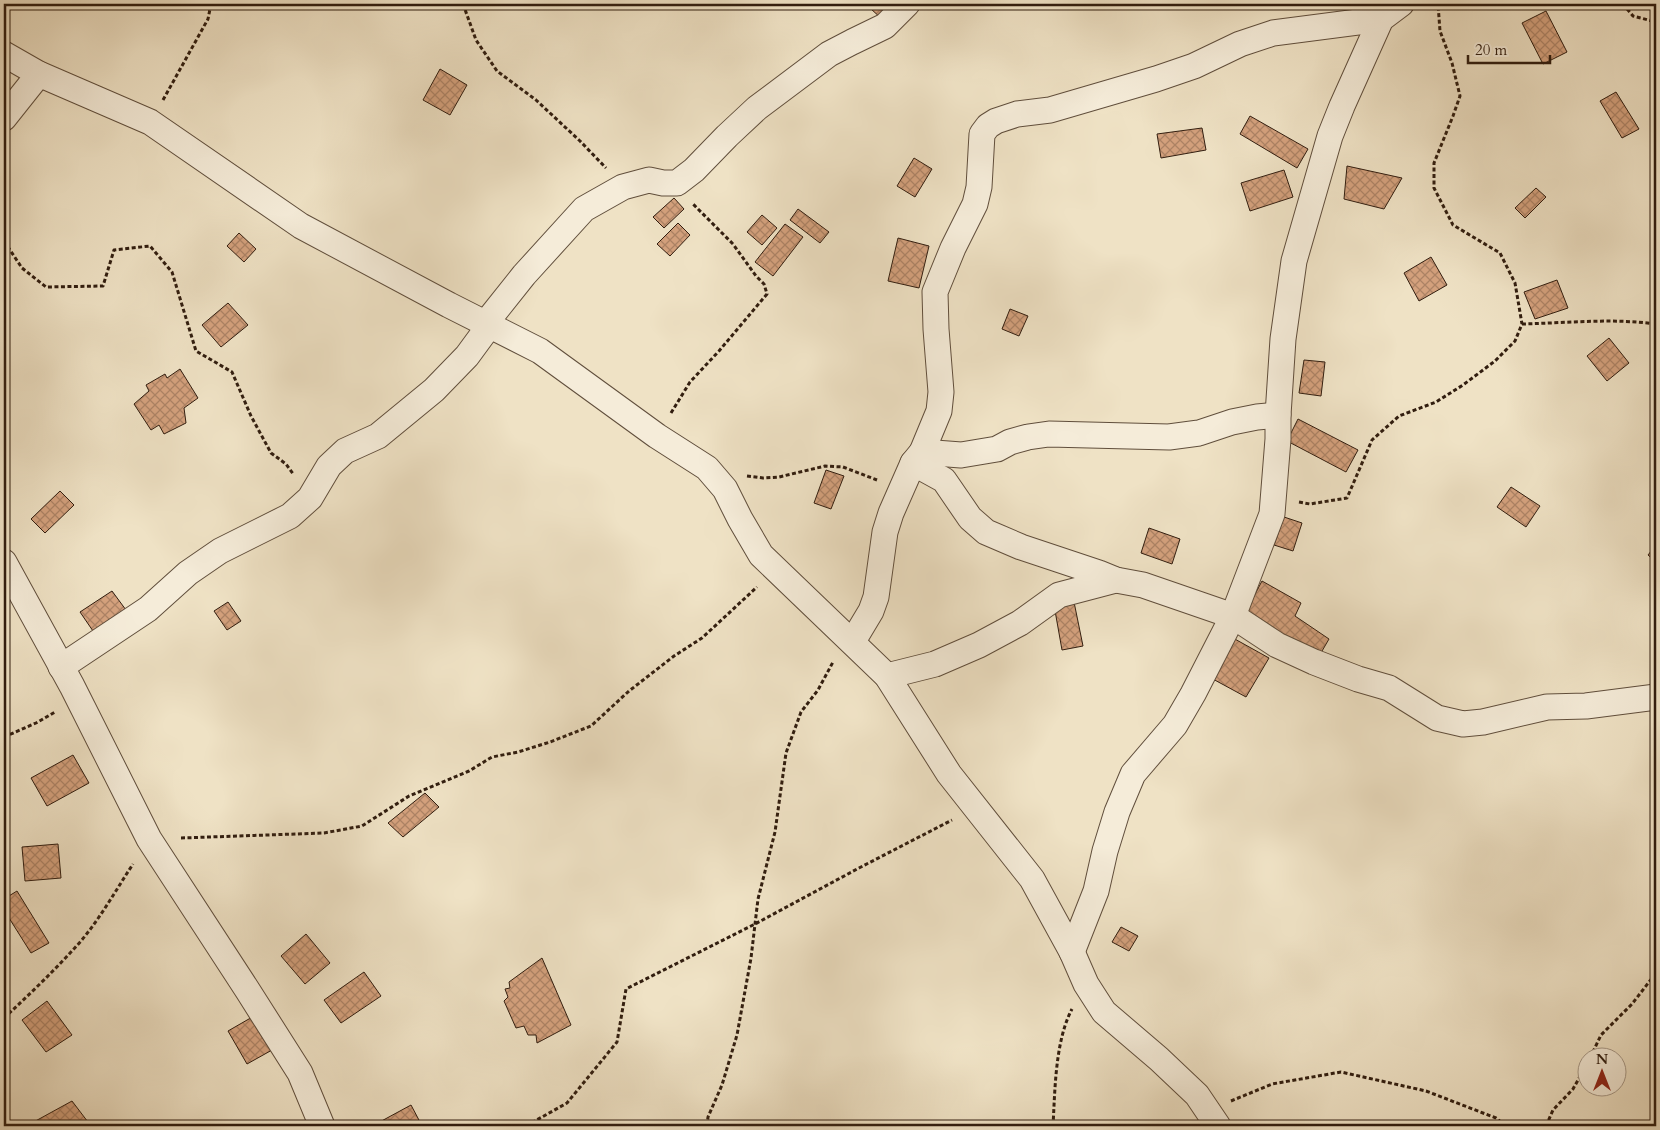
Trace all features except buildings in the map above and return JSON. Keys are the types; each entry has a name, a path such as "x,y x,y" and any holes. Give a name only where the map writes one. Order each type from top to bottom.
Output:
{"street":[{"path":"66,676 148,609 188,573 220,551 290,516 310,498 328,466 345,451 378,436 434,390 467,356 524,274 584,209 623,187 649,180 677,183 694,170 757,108 829,54 885,26 907,4"},
{"path":"1072,952 1096,891 1105,851 1117,812 1133,774 1175,726 1193,694 1233,616 1272,514 1283,339 1294,261 1330,136 1381,19 1400,4"},
{"path":"850,639 871,611 876,597 885,532 901,490 939,411 940,392 935,292 953,248 975,204 979,187 982,134 988,126 996,121 1017,114 1050,110 1156,79 1194,66 1240,44 1273,32 1381,19"},
{"path":"4,54 39,74 150,122 301,226 487,325 540,351 657,436 707,468 725,489 761,555 887,676 949,774 1032,879 1072,952 1086,984 1104,1012 1159,1059 1197,1095 1213,1118"},
{"path":"4,118 39,74"},
{"path":"917,457 961,455 997,449 1010,442 1049,434 1169,437 1199,433 1232,422 1257,417 1278,416"},
{"path":"917,457 944,480 970,518 986,532 1021,547 1116,580 1144,585 1233,616 1277,645 1358,679 1390,688 1438,718 1463,724 1483,722 1547,707 1586,706 1656,697"},
{"path":"4,562 66,676 149,839 300,1073 322,1126"},
{"path":"887,676 935,664 979,645 1020,624 1059,595 1116,580"}],"path":[{"path":"150,122 208,19 211,4"},
{"path":"463,4 476,40 498,71 536,100 580,141 623,187"},
{"path":"1272,514 1291,501 1310,504 1347,498 1372,440 1398,416 1436,402 1495,361 1514,341 1522,324 1514,283 1500,253 1453,225 1434,188 1434,163 1460,96 1452,63 1440,31 1438,4"},
{"path":"1622,4 1633,16 1656,22"},
{"path":"657,436 690,382 720,351 767,294 764,284 733,244 703,214 677,183"},
{"path":"4,241 22,268 46,287 103,286 114,250 150,246 172,272 196,351 232,372 251,416 272,453 286,464 310,498"},
{"path":"1522,324 1589,322 1656,324"},
{"path":"707,468 763,478 779,477 825,466 843,467 901,490"},
{"path":"4,1018 81,941 149,839 324,833 362,826 409,796 469,771 492,757 518,752 591,726 629,691 674,656 702,638 756,588 779,573"},
{"path":"707,1126 708,1117 722,1085 737,1035 751,958 758,899 775,832 786,753 800,712 818,690 850,639"},
{"path":"4,738 36,723 72,702 66,676"},
{"path":"526,1126 567,1104 617,1042 626,989 755,924 858,868 976,808"},
{"path":"1595,1048 1601,1036 1632,1004 1656,973"},
{"path":"1053,1126 1060,1046 1070,1014 1086,984"},
{"path":"1213,1118 1272,1084 1341,1072 1426,1091 1496,1118 1506,1126"},
{"path":"1546,1126 1553,1110 1573,1089 1578,1080"}]}
